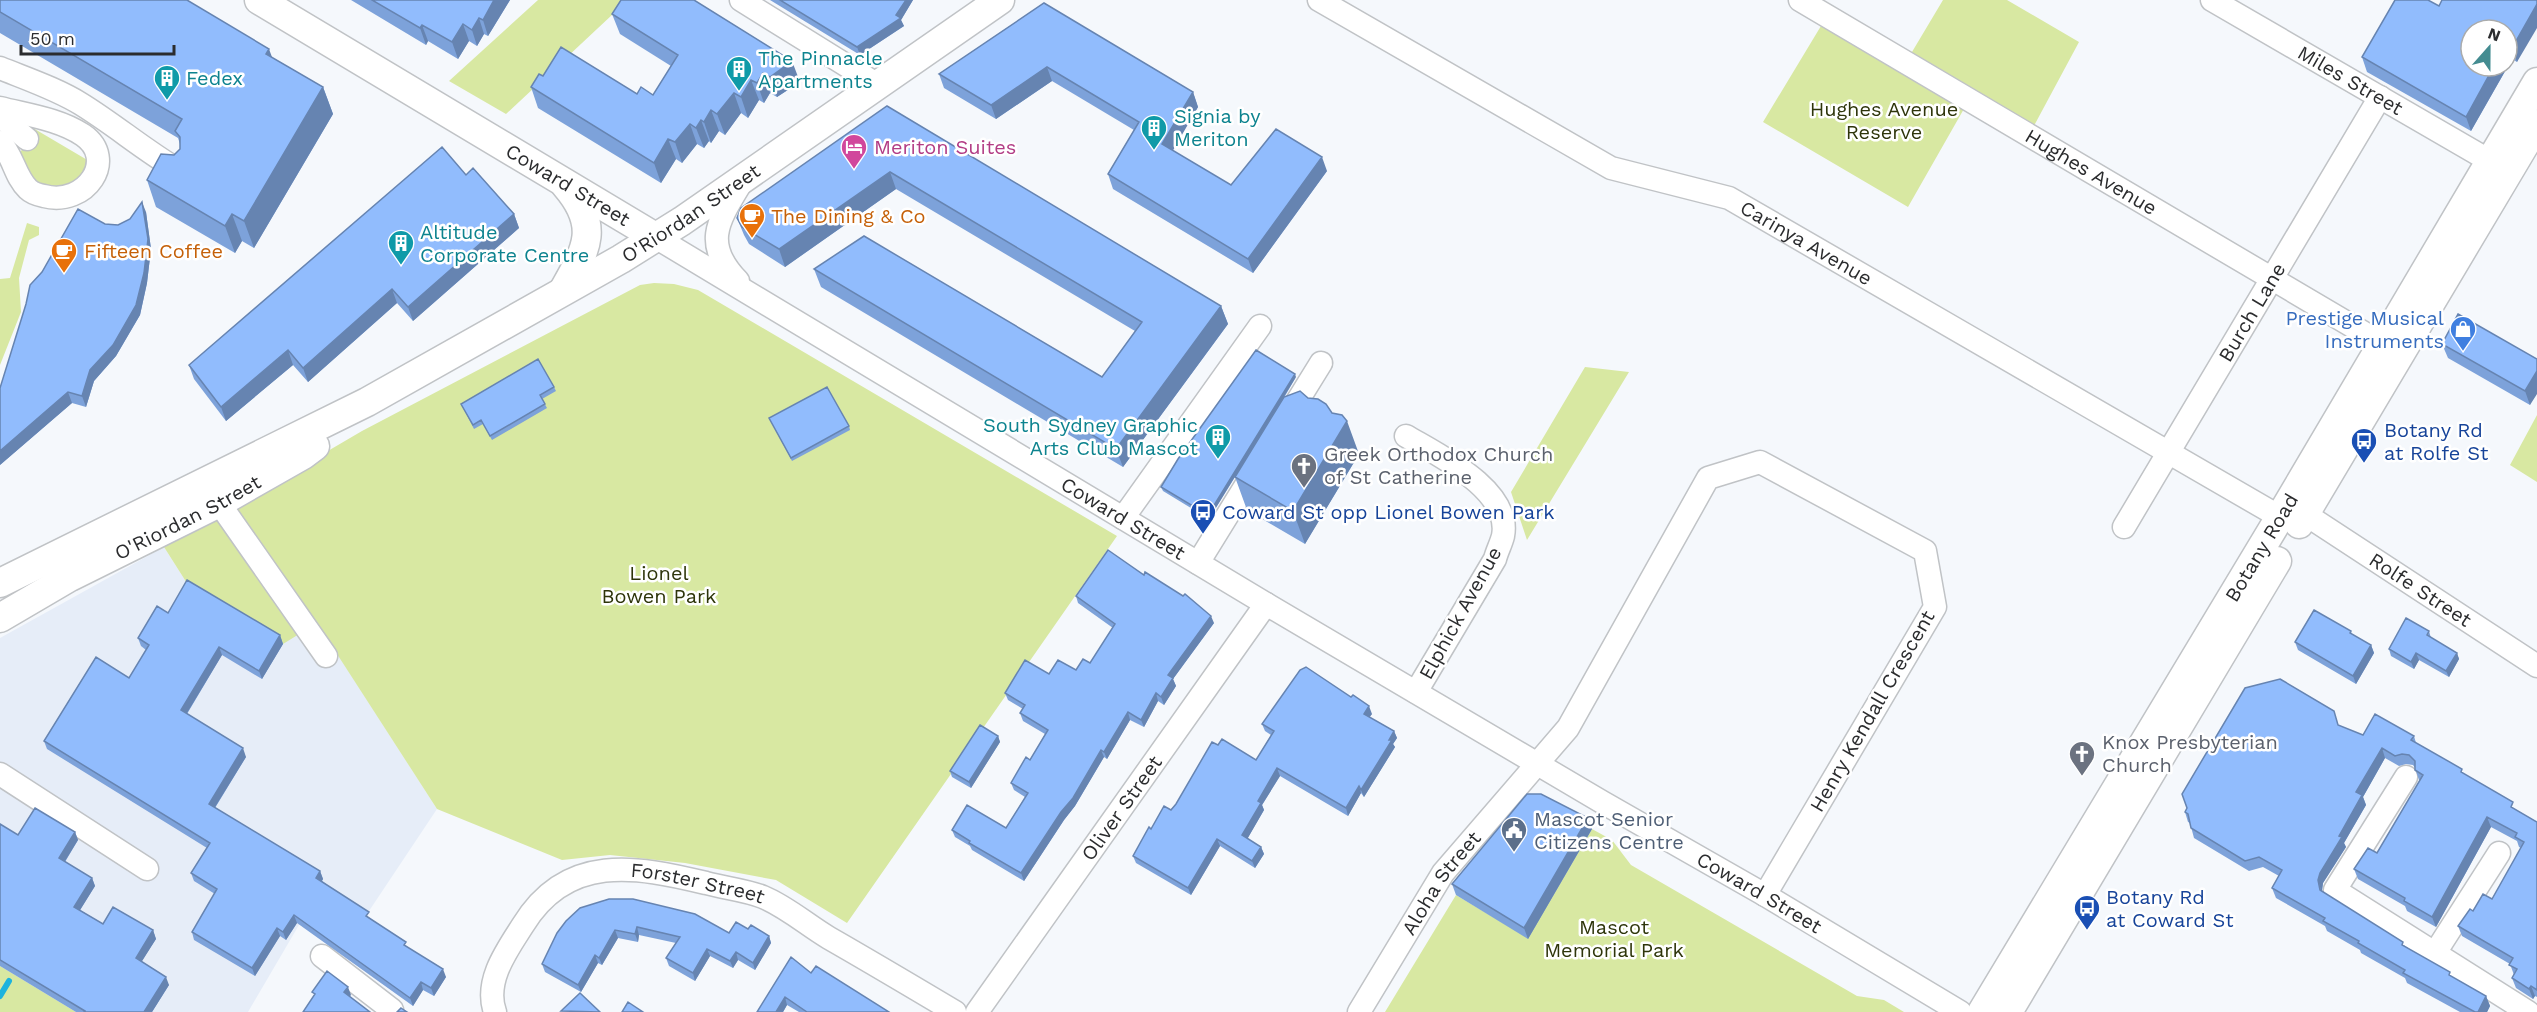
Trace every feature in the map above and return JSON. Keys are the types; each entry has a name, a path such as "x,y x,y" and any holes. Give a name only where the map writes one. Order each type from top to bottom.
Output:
{"main road":[{"name":"Coward Street","path":"259,0 657,238"},
{"name":"O'Riordan Street","path":"0,583 367,402 657,238 1000,0"},
{"name":"Botany Road","path":"2008,1012 2293,515 2381,342 2537,82"},
{"name":"Botany Road","path":"1982,1012 2537,124"},
{"path":"558,178 583,209 587,229 584,251 563,291"},
{"name":"O'Riordan Street","path":"0,618 70,577 219,503 303,455 367,402"}],"street":[{"path":"741,0 878,85"},
{"name":"Carinya Avenue","path":"1319,0 1611,168 1729,198 2169,453 2293,515"},
{"name":"Hughes Avenue","path":"1800,0 2381,342"},
{"name":"Miles Street","path":"2212,0 2490,161"},
{"path":"0,68 81,104 152,155 178,170"},
{"name":"Burch Lane","path":"2124,527 2270,278 2380,97"},
{"path":"0,108 68,127 84,136 96,150 98,162 95,174 89,185 76,195 65,198 38,195 28,189 12,158 0,142"},
{"path":"0,116 27,139 0,126"},
{"path":"743,179 722,215 717,228 716,242 727,270 750,294"},
{"name":"Coward Street","path":"657,238 1266,604 1765,895 1960,1012"},
{"path":"1123,518 1260,326"},
{"path":"1278,432 1321,363"},
{"name":"Elphick Avenue","path":"1406,436 1465,471 1489,494 1501,515 1503,534 1495,558 1416,692"},
{"path":"1198,563 1266,452"},
{"name":"Henry Kendall Crescent","path":"1537,764 1568,728 1708,478 1760,462 1925,551 1935,608 1765,895"},
{"path":"219,503 326,656"},
{"name":"Rolfe Street","path":"2293,515 2537,666"},
{"name":"Oliver Street","path":"977,1012 1266,604"},
{"name":"Aloha Street","path":"1359,1012 1443,873 1537,764"},
{"path":"0,774 147,869"},
{"path":"2406,777 2335,890 2528,1012"},
{"path":"2435,953 2499,854"},
{"name":"Forster Street","path":"490,1011 491,985 498,968 529,915 545,897 577,877 599,870 625,868 694,880 763,897 955,1012"},
{"path":"322,956 393,1011"}],"shaded area":[{"path":"164,547 190,588 317,622 437,809 369,911 323,884 248,1012 0,1012 0,638"}],"green space":[{"path":"538,0 628,0 506,114 449,81"},
{"name":"Hughes Avenue Reserve","path":"1943,0 2007,0 2079,42 2029,135 1969,100 1908,207 1763,122 1827,16 1906,62"},
{"path":"33,128 89,161 80,185 38,188 19,155"},
{"path":"27,223 39,227 39,235 29,240 19,278 21,312 0,365 0,279 10,278"},
{"name":"Lionel Bowen Park","path":"674,284 698,290 1117,536 847,923 776,880 685,863 610,855 562,860 437,809 317,623 283,644 190,588 164,547 362,431 640,285"},
{"path":"1585,367 1629,372 1527,540 1511,492"},
{"path":"2537,415 2537,482 2510,465"},
{"name":"Mascot Memorial Park","path":"1592,829 1612,840 1631,865 1857,996 1884,1000 1904,1012 1385,1012 1456,895 1528,938"},
{"path":"0,966 76,1012 0,1012"}],"building":[{"path":"0,0 187,0 269,49 266,54 323,87 244,221 232,214 225,226 147,180 161,154 174,155 180,149 180,137 175,131 182,119 0,12"},
{"path":"372,0 494,0 483,20 479,18 472,30 463,24 452,42 422,25 420,28"},
{"name":"The Pinnacle Apartments","path":"621,0 694,0 792,61 770,77 763,73 757,83 751,80 741,97 734,93 717,114 711,110 704,122 701,120 696,128 690,124 675,142 668,139 654,163 531,87 539,74 543,76 561,47 637,94 641,87 653,95 678,55 612,14"},
{"path":"780,0 906,0 896,15 901,18 857,47"},
{"path":"2395,0 2428,0 2439,6 2442,0 2537,0 2537,4 2519,36 2519,18 2459,18 2459,78 2487,78 2466,117 2362,57"},
{"name":"Signia by Meriton","path":"1044,3 1193,92 1162,144 1231,185 1276,129 1322,157 1248,259 1108,174 1139,122 1047,67 991,105 939,74"},
{"path":"887,106 1221,306 1116,449 814,269 864,236 1102,377 1142,322 890,172 779,249 742,227 737,218 741,208"},
{"name":"Altitude Corporate Centre","path":"442,147 466,175 473,168 514,214 408,307 392,289 303,368 288,350 221,407 189,365"},
{"path":"142,202 148,239 144,273 136,305 113,345 90,370 82,396 68,392 0,451 0,388 30,285 42,272 78,209 105,224 118,225 130,219"},
{"path":"2458,314 2537,359 2537,371 2525,391 2442,344"},
{"name":"South Sydney Graphic Arts Club Mascot","path":"1256,350 1295,374 1208,515 1161,487 1178,459"},
{"path":"538,359 554,387 540,395 545,404 490,436 481,420 473,425 461,404"},
{"path":"827,387 849,426 791,458 769,418"},
{"path":"1300,391 1308,398 1318,399 1326,404 1332,413 1342,415 1347,421 1293,511 1235,477 1284,397"},
{"path":"1108,550 1144,575 1145,572 1183,596 1185,594 1211,616 1168,675 1173,678 1161,697 1156,693 1141,720 1128,712 1104,752 1101,750 1073,798 1061,812 1021,873 969,843 970,841 952,830 967,805 1006,828 1028,793 1011,783 1026,757 1030,760 1048,730 1020,713 1025,705 1005,693 1025,660 1049,674 1058,660 1076,670 1083,659 1090,663 1115,624 1076,596"},
{"path":"187,580 280,635 259,671 219,647 181,710 243,748 209,804 320,871 316,878 369,912 366,916 406,942 404,945 443,969 431,988 421,982 410,998 294,915 283,932 277,928 252,968 192,932 217,889 191,873 210,843 44,741 96,657 129,678 149,645 138,638 157,606 168,613"},
{"path":"2314,610 2371,645 2353,676 2295,642"},
{"path":"2406,618 2429,631 2427,635 2457,653 2446,671 2416,653 2411,662 2389,649"},
{"path":"1306,667 1351,697 1353,695 1369,706 1364,714 1394,731 1389,740 1392,740 1361,790 1359,786 1346,808 1277,768 1258,801 1261,803 1242,835 1261,847 1252,861 1217,839 1188,888 1133,856 1164,806 1171,810 1176,804 1212,742 1218,745 1222,739 1256,760 1274,731 1262,724 1300,670"},
{"path":"2280,679 2334,711 2338,725 2363,735 2375,714 2414,736 2411,740 2462,769 2461,772 2513,802 2511,807 2537,822 2537,990 2531,986 2529,989 2512,978 2517,969 2509,965 2513,958 2458,926 2470,909 2473,911 2483,894 2492,899 2524,842 2515,837 2517,833 2487,817 2432,917 2404,901 2405,898 2354,869 2368,848 2377,853 2423,775 2415,770 2415,761 2409,755 2395,756 2382,748 2356,792 2362,795 2339,836 2342,837 2320,873 2318,880 2320,890 2403,942 2402,945 2450,972 2449,975 2486,996 2478,1012 2403,973 2405,970 2323,921 2325,918 2272,888 2282,870 2259,857 2245,861 2191,828 2182,794 2245,688"},
{"path":"980,725 998,736 969,782 950,771"},
{"path":"1527,794 1541,794 1588,818 1524,928 1452,884"},
{"path":"35,808 75,832 59,858 92,878 74,907 103,924 113,907 153,930 136,958 166,977 144,1012 84,1012 0,960 0,824 18,835"},
{"path":"609,899 633,899 695,914 729,933 736,922 748,929 751,925 769,936 753,963 736,952 730,961 707,949 693,973 666,958 680,937 637,927 635,934 615,930 599,958 595,955 578,985 542,964 557,933 566,921 580,908"},
{"path":"791,957 811,973 816,966 889,1012 807,1012 785,997 776,1012 757,1012"},
{"path":"327,971 348,987 344,992 370,1012 303,1012 315,994 312,992"},
{"path":"580,993 600,1012 561,1011"},
{"path":"628,1002 643,1012 622,1012"}],"waterway":[{"path":"0,996 9,981"}],"place":[{"name":"The Pinnacle Apartments","path":"739,92"},
{"name":"Fedex","path":"167,101"},
{"name":"Signia by Meriton","path":"1154,151"},
{"name":"Meriton Suites","path":"854,170"},
{"name":"The Dining & Co","path":"752,239"},
{"name":"Altitude Corporate Centre","path":"401,266"},
{"name":"Fifteen Coffee","path":"64,274"},
{"name":"Prestige Musical Instruments","path":"2463,352"},
{"name":"South Sydney Graphic Arts Club Mascot","path":"1218,460"},
{"name":"Botany Rd at Rolfe St","path":"2364,464"},
{"name":"Greek Orthodox Church of St Catherine","path":"1304,489"},
{"name":"Coward St opp Lionel Bowen Park","path":"1203,535"},
{"name":"Knox Presbyterian Church","path":"2082,777"},
{"name":"Mascot Senior Citizens Centre","path":"1514,853"},
{"name":"Botany Rd at Coward St","path":"2087,931"}]}
